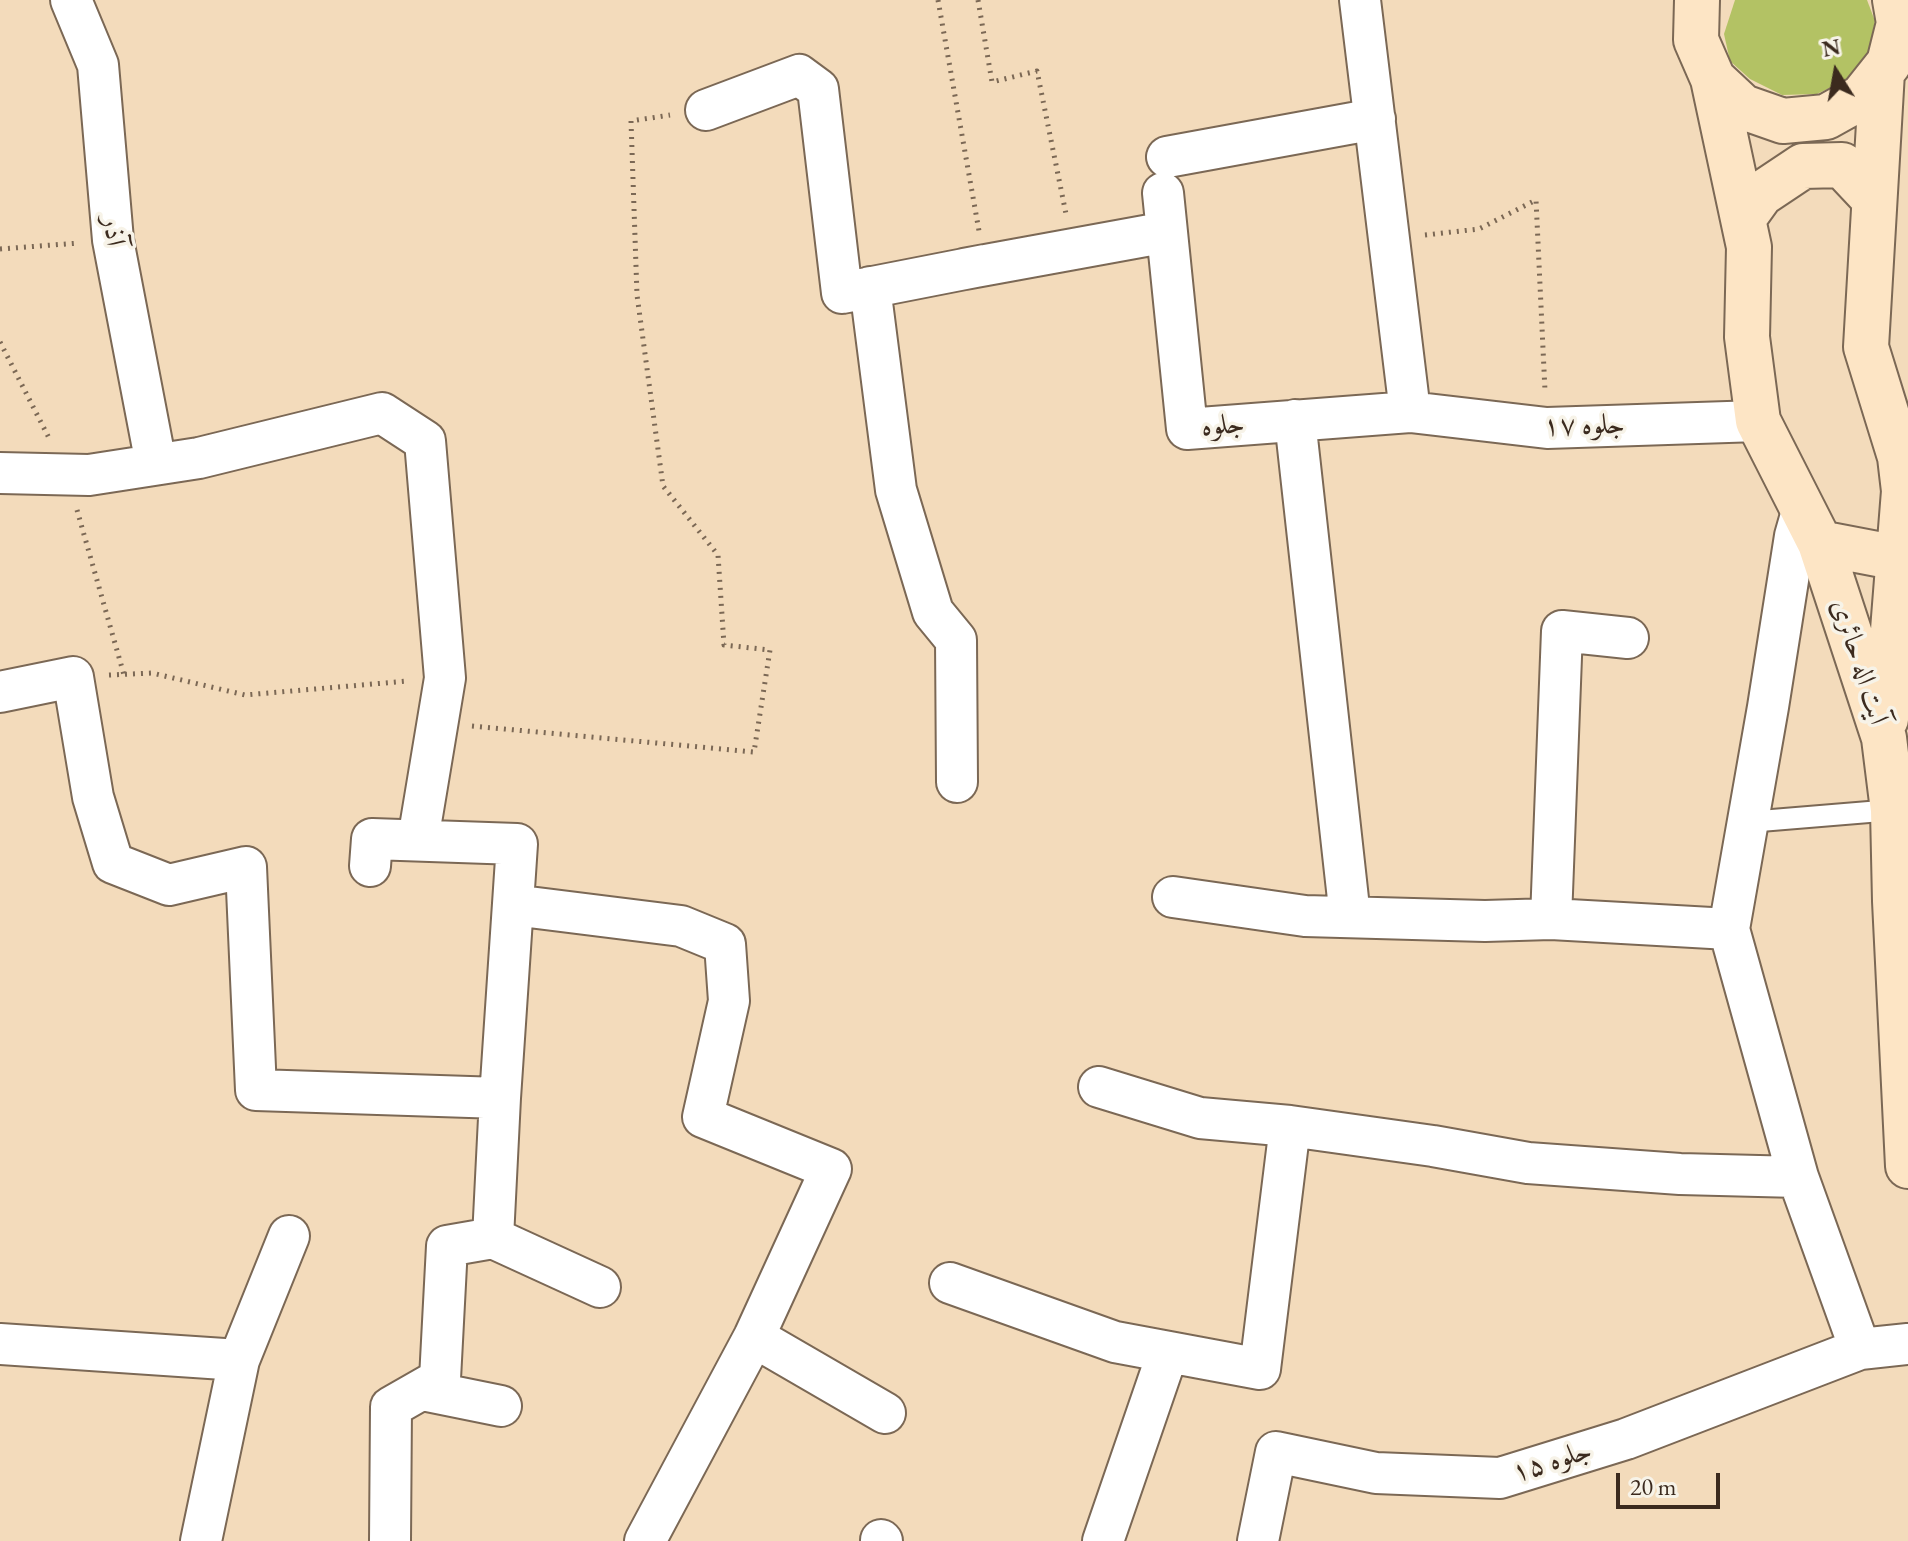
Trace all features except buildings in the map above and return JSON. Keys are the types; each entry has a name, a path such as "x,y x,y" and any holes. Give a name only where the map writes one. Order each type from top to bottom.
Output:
{"main road":[{"path":"1697,0 1696,40 1713,79 1743,107 1783,121 1826,117 1862,97 1889,63 1901,9"},
{"name":"آیت اله حائری","path":"1882,72 1866,347 1904,460 1904,559 1884,738"},
{"name":"آیت اله حائری","path":"1713,79 1749,247 1747,337 1758,421 1811,526 1884,738"},
{"path":"1743,219 1761,194 1803,166 1842,165 1873,198"},
{"path":"1811,526 1904,559"},
{"path":"1884,738 1901,899 1908,1166"}],"street":[{"name":"آذر","path":"71,0 98,65 113,240 156,464"},
{"path":"1360,0 1410,412"},
{"path":"706,110 799,75 818,89 896,490 933,612 956,640 957,782"},
{"name":"جلوه","path":"1375,119 1165,175 1167,232 1187,429 1410,412"},
{"path":"856,290 1167,232"},
{"name":"جلوه ۱۷","path":"1410,412 1547,428 1758,421"},
{"path":"0,473 89,475 199,458 382,413 425,441 445,678 418,840"},
{"path":"1295,420 1350,917"},
{"path":"1811,526 1795,536 1729,929 1798,1177 1860,1349"},
{"path":"1551,919 1562,631 1628,638"},
{"path":"0,692 73,677 93,797 113,863 169,885 246,867 256,1090 500,1098"},
{"path":"370,866 372,839 517,844 493,1238"},
{"path":"1173,897 1305,916 1485,921 1551,919 1729,929"},
{"path":"513,905 681,926 725,944 729,1001 703,1117 831,1169 754,1337 645,1541"},
{"path":"1099,1087 1200,1118 1290,1126 1528,1163 1680,1174 1798,1177"},
{"path":"950,1283 1115,1342 1260,1369 1290,1126"},
{"path":"201,1541 239,1360 289,1236"},
{"path":"390,1541 391,1407 440,1379 447,1246 493,1238 600,1287"},
{"path":"754,1337 885,1413"},
{"path":"0,1344 239,1360"},
{"name":"جلوه ۱۵","path":"1258,1541 1276,1452 1376,1473 1500,1478 1626,1439 1860,1349 1908,1344"},
{"path":"1115,1537 1168,1352"},
{"path":"422,1390 501,1406"}],"lane":[{"path":"1748,822 1893,810"}],"path":[{"path":"938,0 975,267"},
{"path":"978,0 992,82 1037,71 1074,250"},
{"path":"438,723 754,752 770,650 724,645 718,555 663,486 637,295 631,121 706,110"},
{"path":"1389,239 1479,229 1536,200 1547,428"},
{"path":"0,249 113,240"},
{"path":"0,342 68,475 124,675"},
{"path":"73,677 152,673 245,695 445,678"}],"green space":[{"path":"1735,0 1867,0 1875,21 1867,58 1852,77 1817,94 1782,95 1750,79 1730,61 1724,34"}]}
